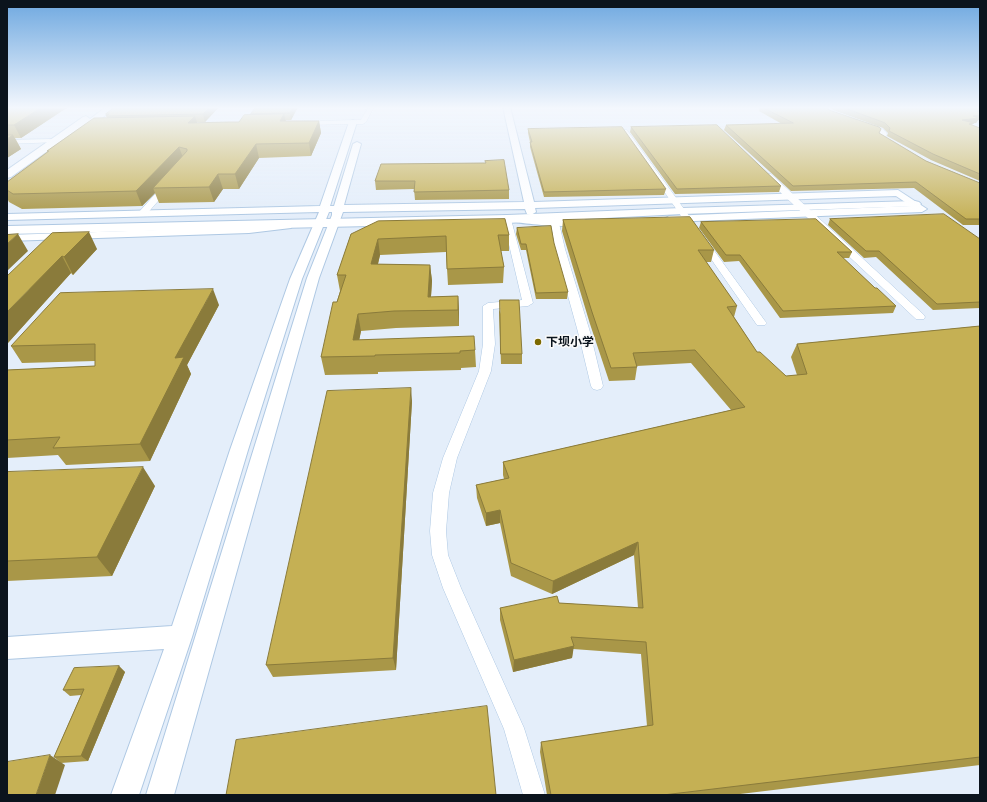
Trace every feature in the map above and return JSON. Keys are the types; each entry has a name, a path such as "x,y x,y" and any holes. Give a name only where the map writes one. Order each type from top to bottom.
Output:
{"main road":[{"path":"7,175 51,144"},
{"path":"7,185 62,144"},
{"path":"7,222 329,215 507,216 910,201"},
{"path":"507,216 530,209 680,209"},
{"path":"7,230 329,215"}],"street":[{"path":"160,795 313,278 329,215 353,144"},
{"path":"515,144 530,209"},
{"path":"634,144 761,323"},
{"path":"892,144 902,150"},
{"path":"762,170 920,317"},
{"path":"142,214 172,180"},
{"path":"7,217 142,214 329,215 530,209 553,205 680,209 910,201"},
{"path":"534,795 514,728 452,588 440,555 438,531 441,493 450,458 485,371 489,344 488,306 528,303 507,216 555,224 680,209"},
{"path":"7,238 249,230 329,215"},
{"path":"125,795 180,637 296,279 329,215"},
{"path":"555,224 560,249 584,332 597,386"},
{"path":"41,248 53,237"},
{"path":"7,648 180,637"}],"building":[{"path":"56,144 256,144 235,174 218,174 209,187 153,188 187,151 187,149 179,147 136,191 13,194 7,190 7,182 49,151 47,151"},
{"path":"531,144 634,144 666,189 544,192"},
{"path":"644,144 737,144 781,186 677,189"},
{"path":"747,144 898,144 926,161 980,183 980,219 966,219 916,182 793,186"},
{"path":"915,144 980,144 980,174"},
{"path":"504,160 509,190 414,192 415,181 375,181 381,164 486,163 485,161"},
{"path":"944,214 980,239 980,302 937,304 879,251 866,251 830,219"},
{"path":"690,217 714,250 698,250 737,306 727,307 757,352 760,352 786,376 807,374 797,344 980,326 980,757 663,795 551,795 541,742 653,725 646,642 571,637 574,646 514,660 500,608 557,596 559,603 643,608 638,542 553,581 511,563 500,510 486,513 476,485 509,478 503,462 745,407 695,350 633,353 637,367 611,368 563,220"},
{"path":"505,219 509,235 498,235 504,267 447,269 446,236 378,239 371,264 430,265 428,297 458,296 458,310 394,311 358,314 353,340 474,336 475,350 460,351 460,353 321,357 333,302 337,302 346,275 337,275 351,234 378,221"},
{"path":"816,219 852,252 837,252 896,306 783,311 740,255 726,255 701,222"},
{"path":"551,226 554,243 568,292 536,293 526,244 521,244 517,228"},
{"path":"89,232 64,257 62,256 7,312 7,276 52,233"},
{"path":"18,234 7,244 7,235"},
{"path":"213,289 175,358 184,357 140,444 53,448 60,437 7,440 7,370 95,366 95,344 11,346 60,293"},
{"path":"500,300 519,300 522,354 501,354"},
{"path":"411,388 393,658 266,665 327,391"},
{"path":"143,467 97,557 7,561 7,472"},
{"path":"119,666 81,756 54,757 84,689 63,690 74,668"},
{"path":"487,706 496,795 226,795 236,740"},
{"path":"50,755 36,795 7,795 7,762"}],"place":[{"name":"下坝小学","path":"538,342"}]}
